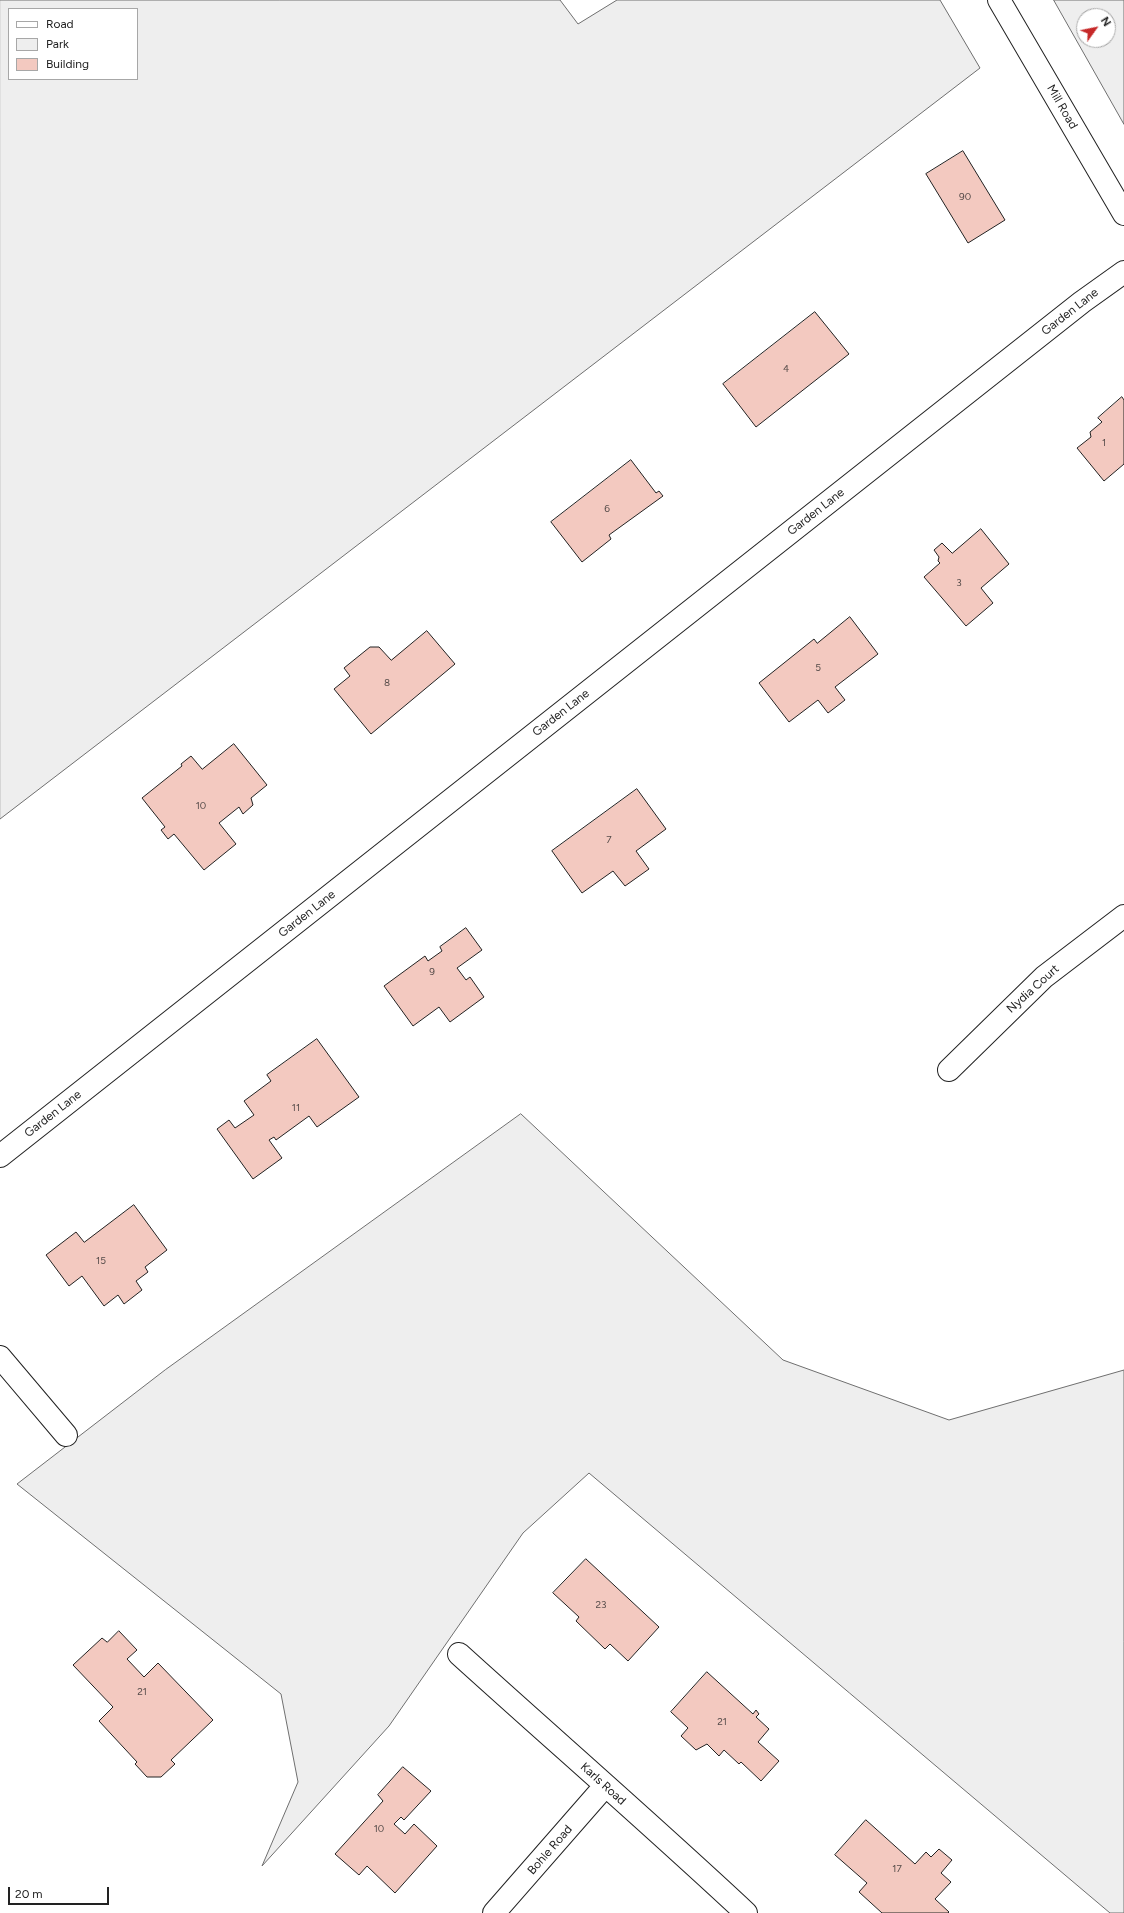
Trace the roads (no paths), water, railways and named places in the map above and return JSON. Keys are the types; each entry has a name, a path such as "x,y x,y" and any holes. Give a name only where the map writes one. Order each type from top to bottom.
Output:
{"street":[{"name":"Mill Road","path":"999,0 1124,214"},
{"name":"Garden Lane","path":"0,1156 1082,302 1124,272"},
{"name":"Nydia Court","path":"949,1070 1044,977 1124,916"},
{"path":"0,1357 66,1435"},
{"name":"Karls Road","path":"460,1654 605,1786 674,1846 746,1913"},
{"name":"Bohle Road","path":"494,1913 605,1786"}]}
